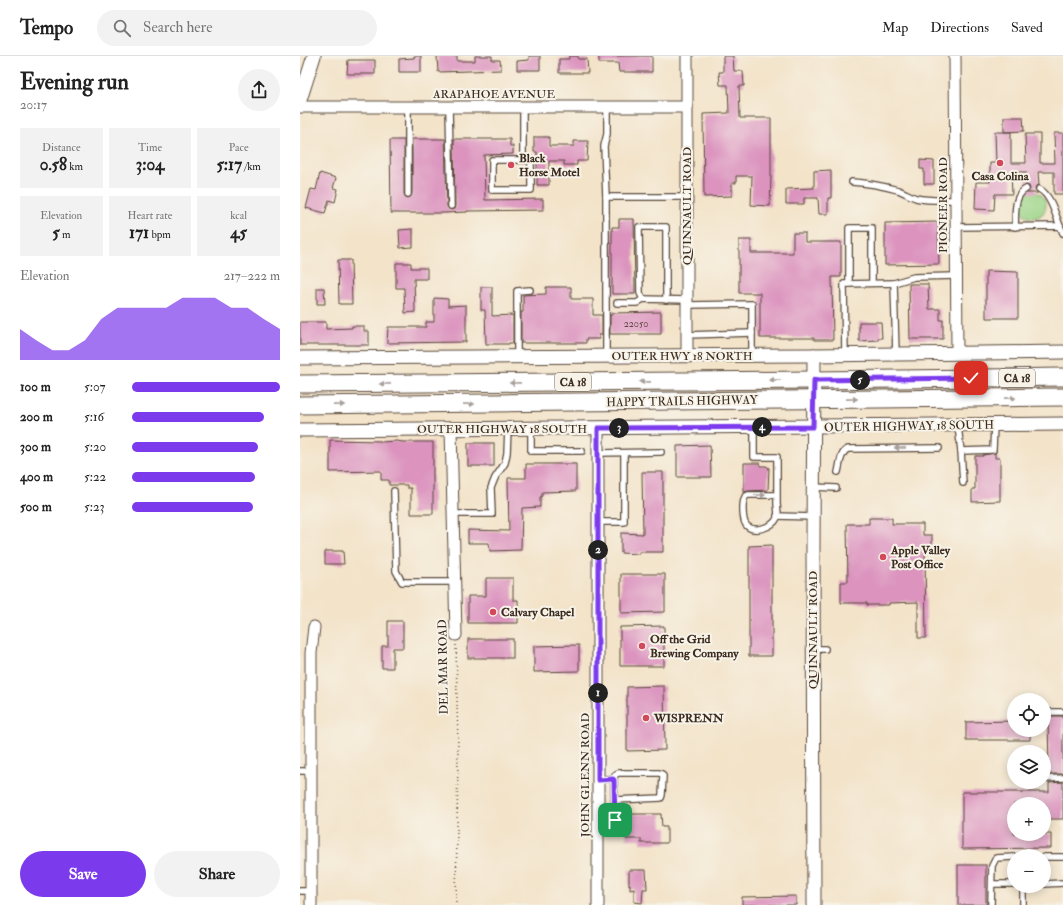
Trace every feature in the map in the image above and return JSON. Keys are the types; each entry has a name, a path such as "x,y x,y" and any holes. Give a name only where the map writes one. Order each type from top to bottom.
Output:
{"main road":[{"name":"HAPPY TRAILS HIGHWAY","path":"300,384 1063,377"},
{"path":"300,392 318,392 333,384"},
{"name":"HAPPY TRAILS HIGHWAY","path":"300,405 1063,397"}],"street":[{"path":"300,100 314,56"},
{"name":"QUINNAULT ROAD","path":"687,56 687,356"},
{"name":"PIONEER ROAD","path":"955,56 957,353"},
{"name":"ARAPAHOE AVENUE","path":"300,107 687,106"},
{"name":"OUTER HWY 18 NORTH","path":"300,358 845,355 1063,352"},
{"name":"QUINNAULT ROAD","path":"814,355 813,517 819,649 814,905"},
{"name":"OUTER HIGHWAY 18 SOUTH","path":"300,430 1063,424"},
{"name":"JOHN GLENN ROAD","path":"598,428 598,905"},
{"name":"DEL MAR ROAD","path":"451,429 456,635"},
{"path":"311,905 305,891 305,771 311,653 314,627"}],"lane":[{"path":"408,107 408,194"},
{"path":"449,107 451,206"},
{"path":"523,107 523,160"},
{"path":"606,356 606,197 604,146 608,134 607,107"},
{"path":"492,160 523,160 531,160 531,190 492,190 492,160"},
{"path":"852,182 880,186 900,191 914,197 933,201 956,200"},
{"path":"1015,227 1016,202 1022,191 1026,188"},
{"path":"1039,188 1044,192 1049,200 1063,233"},
{"path":"606,197 687,197"},
{"path":"956,227 1060,226"},
{"path":"643,299 640,293 640,227 666,227 666,300"},
{"path":"849,284 849,228 872,228 872,283"},
{"path":"845,355 844,284 894,283 914,277 956,276"},
{"path":"894,283 896,354"},
{"path":"517,357 517,291 530,290"},
{"path":"617,303 637,303 643,299 687,303 752,304 752,355"},
{"path":"687,335 752,333"},
{"path":"958,425 963,483"},
{"path":"961,451 994,450 994,425"},
{"path":"754,427 754,457 777,457 778,495 778,516 774,523 763,528 749,528 746,525 743,516 743,500 745,497 748,495 778,495"},
{"path":"530,428 531,451 582,451"},
{"path":"453,514 492,514 491,488 495,478 505,463 508,429"},
{"path":"838,472 843,454 848,449 939,448"},
{"path":"598,453 661,452"},
{"path":"598,522 624,522 624,453"},
{"path":"813,487 836,488"},
{"path":"394,491 396,571 402,582 455,582"},
{"path":"778,516 813,517"},
{"path":"1051,712 1063,712"},
{"path":"613,779 618,773 659,773 663,776 662,795 660,798 615,800"},
{"path":"1051,779 1063,778"},
{"path":"598,780 613,779"},
{"path":"598,824 615,823 615,782 613,779"},
{"path":"1051,857 1063,856"},
{"path":"991,905 992,866 996,858 1007,858"},
{"path":"1051,884 1063,883"},
{"path":"992,884 1007,884"},
{"path":"1022,905 1023,893"}],"path":[{"name":"DEL MAR ROAD","path":"456,635 458,752 456,905"}],"green space":[{"path":"1033,192 1043,195 1046,205 1043,215 1033,218 1023,215 1020,205 1023,195"}],"building":[{"path":"414,56 421,56 421,72 399,72 399,59 414,58"},
{"path":"437,56 457,56 457,61 475,61 475,56 492,56 492,60 500,60 501,70 438,72"},
{"path":"529,56 540,56 540,70 517,70 517,61 529,60"},
{"path":"569,56 578,56 578,59 587,59 588,73 559,73 559,59 569,59"},
{"path":"599,56 652,56 652,72 619,72 618,63 599,63"},
{"path":"723,56 733,56 734,71 743,71 744,86 739,86 740,118 771,118 770,206 751,205 752,176 736,176 736,183 732,183 732,196 704,197 703,114 729,113 728,85 720,85 719,72 723,72"},
{"path":"348,60 375,60 375,74 347,74"},
{"path":"1004,117 1023,117 1024,131 1004,132"},
{"name":"Casa Colina","path":"995,132 1011,132 1011,163 1026,163 1025,134 1040,134 1040,163 1055,163 1054,133 1063,133 1063,194 1054,194 1054,172 1038,172 1039,185 1036,186 1035,189 1038,193 1027,193 1030,189 1029,186 1026,185 1026,172 1011,172 1012,194 995,194 994,210 975,209 976,182 990,182 990,163 996,163"},
{"path":"534,137 549,137 549,146 574,146 574,141 588,141 587,161 577,161 577,165 564,165 564,161 549,161 549,185 537,185 537,152 534,152"},
{"path":"412,139 445,139 447,206 451,210 454,209 455,206 454,139 510,139 510,146 513,146 513,154 484,155 485,200 543,199 543,210 391,213 390,140 404,140 404,194 408,198 412,194"},
{"path":"920,160 934,161 934,184 924,184 924,169 920,169"},
{"path":"831,170 831,198 828,198 828,214 819,214 818,198 804,198 804,204 786,204 786,189 814,188 814,171"},
{"path":"320,173 336,178 333,188 338,189 335,202 329,200 325,213 306,208 311,189 316,190"},
{"path":"619,219 634,219 635,294 612,294 612,227 619,227"},
{"path":"938,222 939,264 885,265 885,223"},
{"path":"413,229 413,247 400,248 399,230"},
{"path":"793,233 805,233 805,242 841,242 841,277 832,277 833,340 814,340 814,338 760,338 760,293 739,293 739,240 751,240 751,253 793,253"},
{"path":"338,260 351,260 352,304 339,304"},
{"path":"396,263 411,263 411,268 427,268 427,279 414,279 415,312 405,313 404,288 396,288"},
{"path":"986,271 1018,272 1018,318 986,318"},
{"path":"909,284 928,284 929,309 940,309 940,320 943,320 943,339 910,339"},
{"path":"481,287 492,287 492,316 513,315 513,343 486,344 485,310 481,310"},
{"path":"546,287 571,287 571,299 593,299 593,315 602,315 602,335 599,335 599,339 586,339 586,343 521,343 521,312 523,312 523,295 546,294"},
{"path":"317,288 324,288 325,304 317,304"},
{"path":"434,298 448,299 448,306 466,305 466,342 387,343 388,327 426,327 426,322 434,322"},
{"path":"661,312 661,334 610,334 610,315 612,315 612,313"},
{"path":"300,322 326,322 326,329 364,326 364,331 369,331 369,345 300,345"},
{"path":"859,322 881,322 882,338 878,338 878,340 859,341"},
{"path":"330,440 433,442 433,514 411,514 411,488 407,488 407,485 389,485 389,480 381,480 381,471 330,472"},
{"path":"468,443 494,443 494,466 468,466"},
{"path":"710,445 711,477 677,477 677,446"},
{"path":"995,453 995,458 1000,458 1000,501 972,502 972,489 975,489 975,456"},
{"path":"744,463 760,463 760,466 766,466 769,468 768,490 744,492"},
{"path":"526,464 576,464 576,491 542,492 542,496 540,497 540,507 522,508 521,550 490,551 489,543 468,543 468,530 509,531 508,478 526,478"},
{"path":"642,472 663,472 663,552 639,552 639,554 621,553 621,533 643,534"},
{"name":"Apple Valley Post Office","path":"869,518 892,518 892,524 923,524 923,535 932,535 932,551 925,551 926,638 918,638 918,602 889,603 889,605 841,603 841,582 848,582 847,524 869,524"},
{"path":"772,545 772,656 749,656 749,546"},
{"path":"325,551 343,551 344,564 325,564"},
{"path":"621,574 665,574 665,612 621,613"},
{"name":"Calvary Chapel","path":"486,578 513,578 513,600 518,600 518,623 468,623 468,596 486,596"},
{"path":"388,621 403,621 403,648 393,648 393,668 382,668 382,646 388,646"},
{"name":"Off the Grid Brewing Company","path":"664,626 664,666 620,666 620,627"},
{"path":"468,639 513,639 513,658 468,658"},
{"path":"579,645 579,671 534,672 534,646"},
{"name":"WISPRENN","path":"664,686 665,750 627,751 627,687"},
{"path":"1051,716 1063,716 1063,774 1051,774 1051,745 1048,745 1048,737 1051,737"},
{"path":"1007,721 1007,737 1030,737 1030,740 966,740 966,722"},
{"path":"1063,782 1063,819 1051,819 1051,797 1007,797 1007,841 1051,841 1051,848 962,849 962,792 1049,792 1049,789 1051,789 1051,783"},
{"path":"626,814 661,814 662,827 667,827 667,843 641,843 641,839 626,839"},
{"path":"958,865 986,865 986,905 958,905"},
{"path":"629,870 646,870 647,889 643,889 642,903 634,902 634,889 630,890 630,884 629,885"},
{"path":"796,896 796,905 742,905 742,897"}],"place":[{"name":"Casa Colina","path":"1000,163"},
{"name":"Black Horse Motel","path":"511,165"},
{"name":"Apple Valley Post Office","path":"883,557"},
{"name":"Calvary Chapel","path":"493,612"},
{"name":"Off the Grid Brewing Company","path":"642,646"},
{"name":"WISPRENN","path":"646,718"}],"route":[{"path":"615,820 615,782 613,779 598,780 598,428 813,427 814,380 971,378"}]}
